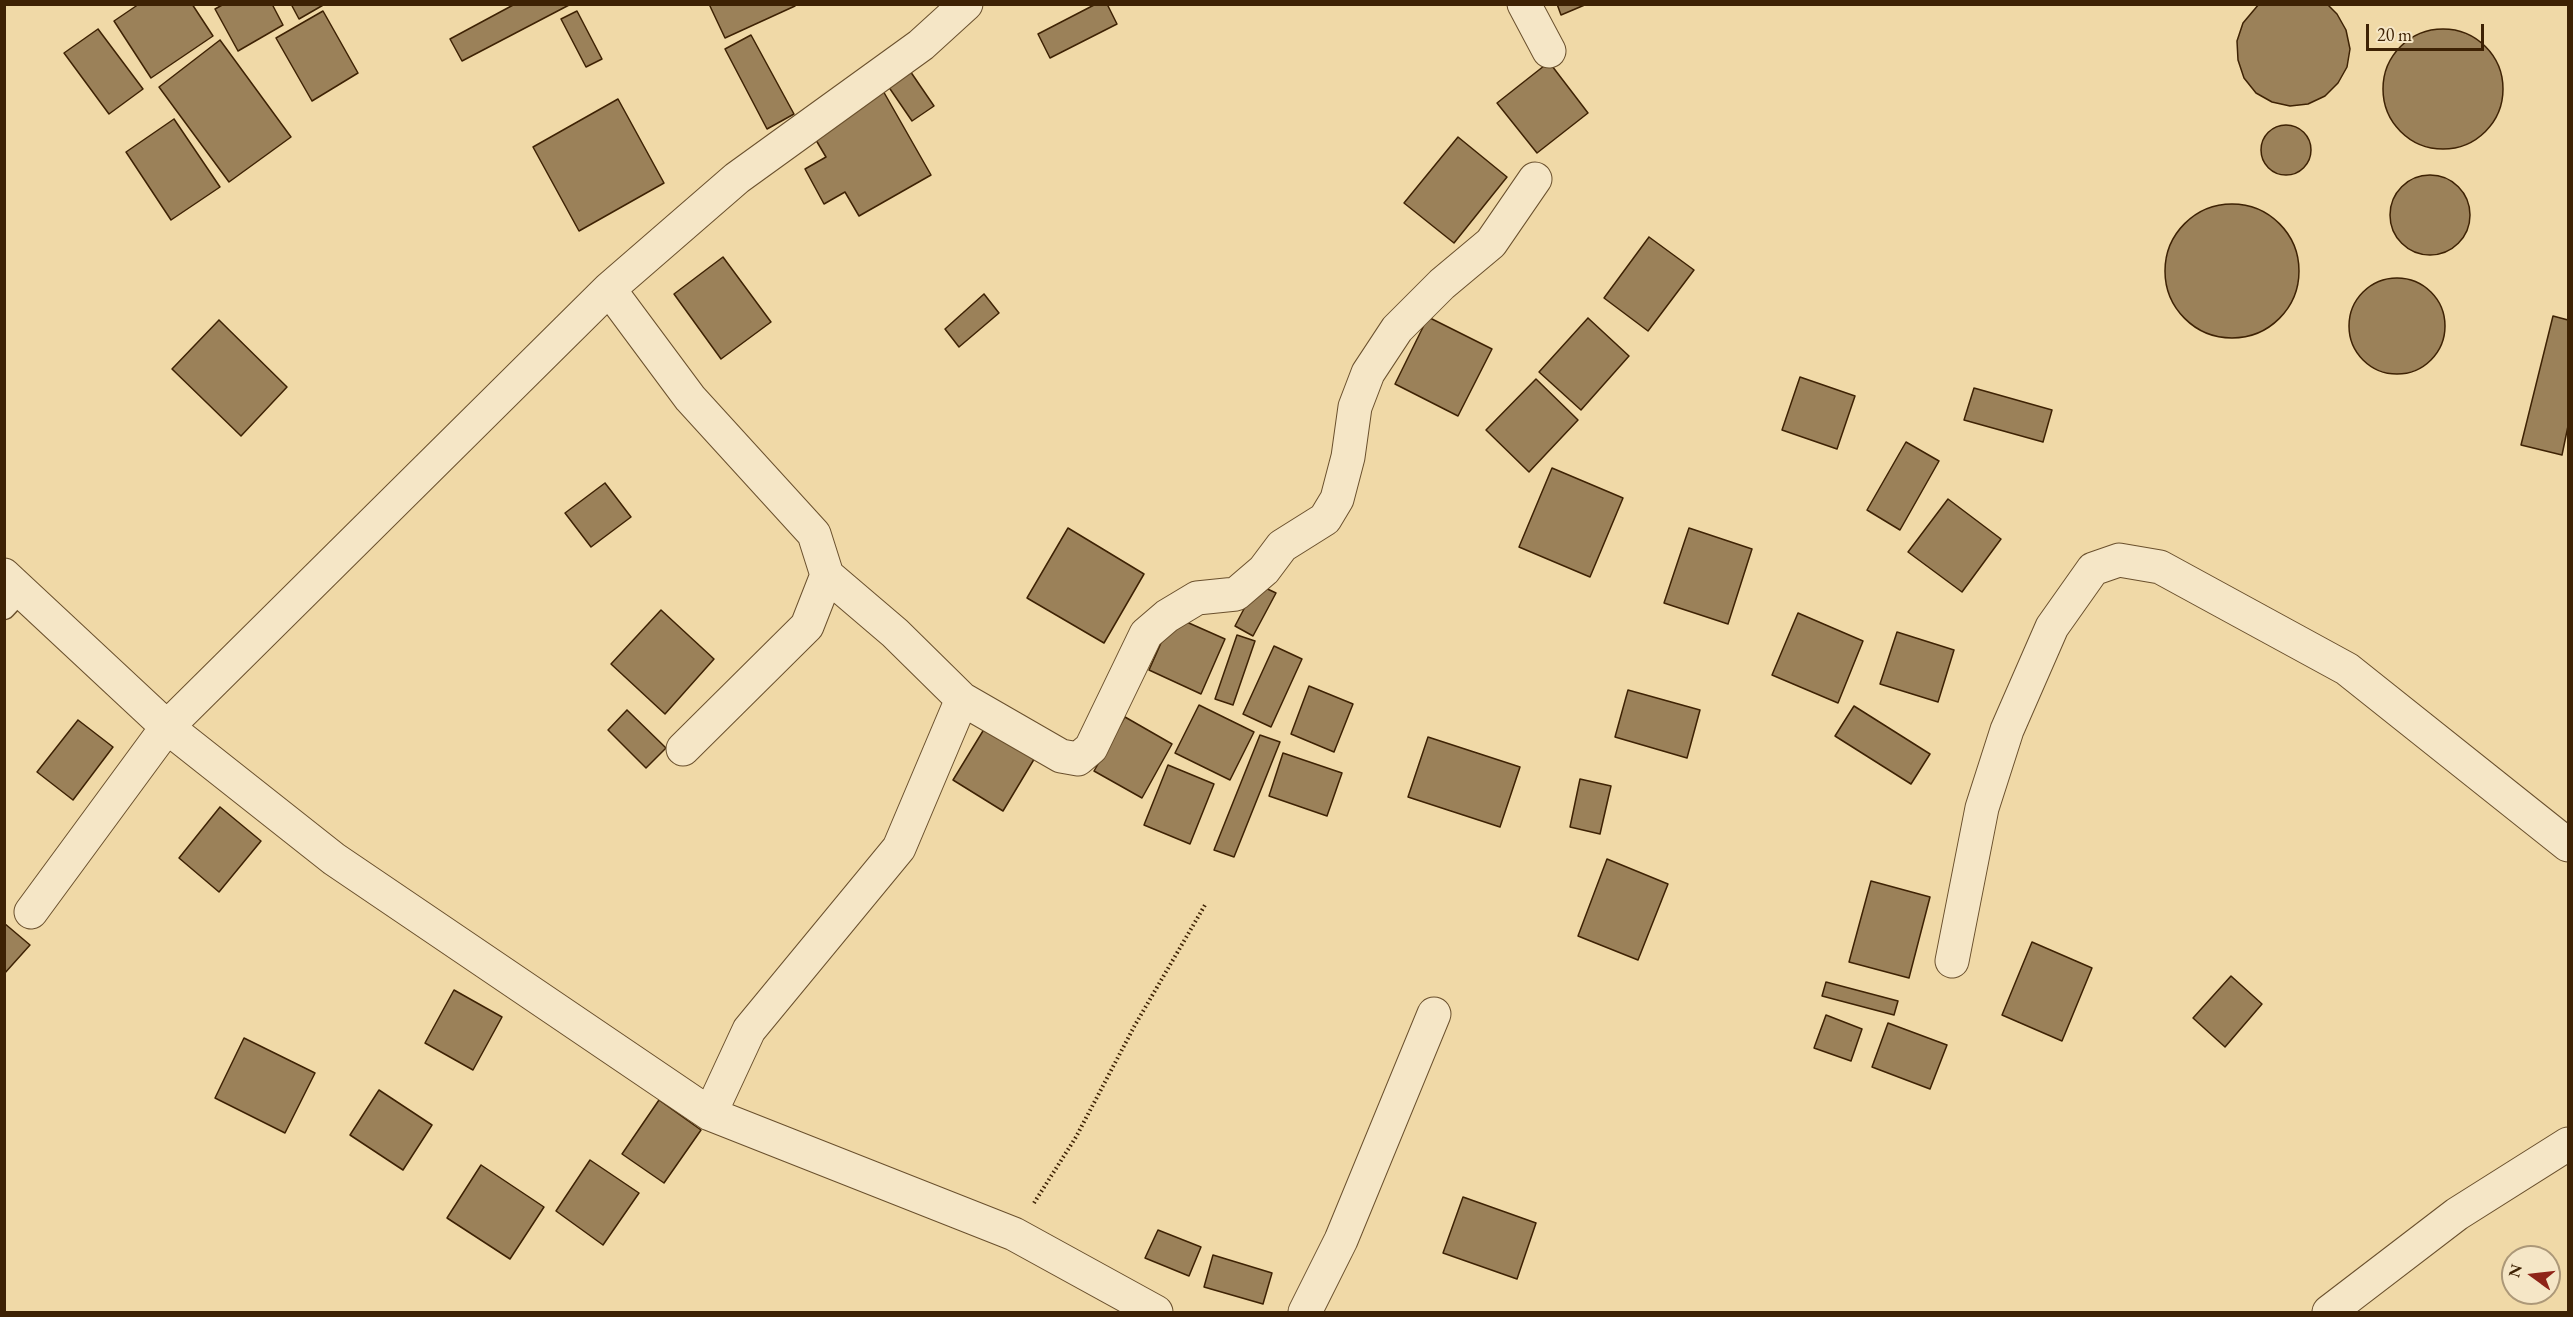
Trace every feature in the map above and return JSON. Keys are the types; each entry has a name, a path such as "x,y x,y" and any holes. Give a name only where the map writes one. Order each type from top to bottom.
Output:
{"street":[{"path":"31,912 167,727 609,289 737,178 921,45 966,4"},
{"path":"1524,4 1549,51"},
{"path":"609,289 690,398 814,534 827,575 895,633 962,699 1061,756 1078,759 1091,748 1146,634 1167,616 1197,598 1236,594 1264,570 1282,546 1324,519 1337,499 1348,457 1354,407 1368,373 1397,329 1442,284 1491,243 1535,179"},
{"path":"1952,961 1982,808 2007,730 2052,627 2093,568 2119,560 2160,567 2347,669 2568,845"},
{"path":"683,749 807,626 827,575"},
{"path":"10,591 167,727 334,860 710,1114 1014,1234 1156,1312"},
{"path":"710,1114 749,1030 899,848 962,699"},
{"path":"1305,1312 1341,1240 1434,1014"},
{"path":"2329,1312 2457,1214 2568,1144"}],"path":[{"path":"1014,1234 1076,1137 1135,1025 1205,905"}],"building":[{"path":"139,4 192,4 213,36 151,78 114,21"},
{"path":"224,4 272,4 283,25 238,51 215,9"},
{"path":"291,4 325,4 299,19"},
{"path":"515,4 571,4 462,61 450,39"},
{"path":"709,4 794,4 795,6 725,38"},
{"path":"1096,4 1107,4 1117,24 1050,58 1038,34"},
{"path":"1557,4 1587,4 1561,15"},
{"path":"2259,4 2327,4 2337,14 2346,30 2350,49 2347,67 2338,83 2325,96 2308,104 2290,106 2272,102 2256,93 2244,78 2238,60 2237,41 2243,23"},
{"path":"323,11 358,73 312,101 276,38"},
{"path":"577,11 602,59 586,67 561,19"},
{"path":"98,29 143,89 109,114 64,53"},
{"path":"2443,29 2466,34 2485,47 2498,66 2503,89 2498,112 2485,131 2466,144 2443,149 2420,144 2401,131 2388,112 2383,89 2388,66 2401,47 2420,34"},
{"path":"751,35 794,114 767,129 725,49"},
{"path":"220,40 291,137 229,182 159,87"},
{"path":"1549,62 1588,113 1537,153 1497,103"},
{"path":"908,68 934,106 912,121 886,83"},
{"path":"882,89 931,175 859,216 845,192 824,204 805,169 826,157 810,130"},
{"path":"618,99 664,183 579,231 533,147"},
{"path":"174,119 220,187 171,220 126,152"},
{"path":"2281,125 2291,125 2304,132 2311,145 2311,155 2304,168 2291,175 2281,175 2272,171 2265,164 2261,155 2261,145 2265,136 2272,129"},
{"path":"1458,137 1507,177 1454,243 1404,203"},
{"path":"2422,175 2438,175 2459,186 2470,207 2470,223 2459,244 2438,255 2422,255 2408,249 2396,237 2390,223 2390,207 2396,193 2408,181"},
{"path":"2232,204 2258,209 2279,224 2294,245 2299,271 2294,297 2279,318 2258,333 2232,338 2206,333 2185,318 2170,297 2165,271 2170,245 2185,224 2206,209"},
{"path":"1649,237 1694,270 1648,331 1604,298"},
{"path":"723,257 771,322 721,359 674,294"},
{"path":"2397,278 2415,281 2431,292 2442,308 2445,326 2442,344 2431,360 2415,371 2397,374 2379,371 2363,360 2352,344 2349,326 2352,308 2363,292 2379,281"},
{"path":"984,294 999,313 959,347 945,329"},
{"path":"2553,316 2568,320 2568,426 2562,455 2521,445"},
{"path":"1428,317 1492,349 1458,416 1395,384"},
{"path":"1588,318 1629,356 1581,410 1539,372"},
{"path":"219,320 287,387 241,436 172,369"},
{"path":"1800,377 1855,396 1837,449 1782,430"},
{"path":"1536,379 1578,420 1529,472 1486,430"},
{"path":"1974,388 2052,410 2043,442 1964,420"},
{"path":"1906,442 1939,461 1900,530 1867,510"},
{"path":"1552,468 1623,498 1590,577 1519,547"},
{"path":"605,483 631,517 591,547 565,513"},
{"path":"1948,499 2001,539 1962,592 1908,552"},
{"path":"1068,528 1144,574 1104,643 1027,598"},
{"path":"1689,528 1752,549 1728,624 1664,603"},
{"path":"1257,584 1276,593 1253,636 1235,626"},
{"path":"661,610 714,659 665,714 611,664"},
{"path":"1798,613 1863,641 1838,703 1772,675"},
{"path":"1173,616 1225,639 1201,694 1149,670"},
{"path":"1897,632 1954,650 1938,702 1880,684"},
{"path":"1237,635 1255,641 1233,705 1215,699"},
{"path":"1274,646 1302,659 1271,727 1243,714"},
{"path":"1309,686 1353,704 1334,752 1291,734"},
{"path":"1628,690 1700,710 1687,758 1615,737"},
{"path":"1199,705 1254,732 1230,780 1175,753"},
{"path":"1854,706 1930,754 1911,784 1835,736"},
{"path":"627,710 666,748 646,768 608,730"},
{"path":"1125,717 1172,744 1142,798 1094,771"},
{"path":"78,720 113,747 73,800 37,772"},
{"path":"986,726 1036,756 1003,811 953,780"},
{"path":"1260,735 1280,742 1234,857 1214,850"},
{"path":"1428,737 1520,767 1500,827 1408,797"},
{"path":"1283,753 1342,773 1327,816 1269,796"},
{"path":"1168,765 1214,784 1190,844 1144,825"},
{"path":"1580,779 1611,786 1600,834 1570,827"},
{"path":"220,807 261,841 219,892 179,858"},
{"path":"1607,859 1668,884 1638,960 1578,936"},
{"path":"1871,881 1930,897 1909,978 1849,962"},
{"path":"4,923 30,945 4,974"},
{"path":"2032,942 2092,968 2062,1041 2002,1015"},
{"path":"2231,976 2262,1004 2225,1047 2193,1018"},
{"path":"1826,982 1898,1001 1894,1015 1822,996"},
{"path":"454,990 502,1017 473,1070 425,1043"},
{"path":"1826,1015 1862,1029 1851,1061 1814,1048"},
{"path":"1888,1023 1947,1045 1930,1089 1872,1067"},
{"path":"244,1038 315,1073 285,1133 215,1098"},
{"path":"379,1090 432,1125 403,1170 350,1135"},
{"path":"659,1100 701,1130 664,1183 622,1154"},
{"path":"590,1160 639,1193 603,1245 556,1211"},
{"path":"481,1165 544,1207 510,1259 447,1218"},
{"path":"1463,1197 1536,1223 1517,1279 1443,1253"},
{"path":"1158,1230 1201,1247 1189,1276 1145,1258"},
{"path":"1213,1255 1272,1273 1263,1304 1204,1287"}]}
